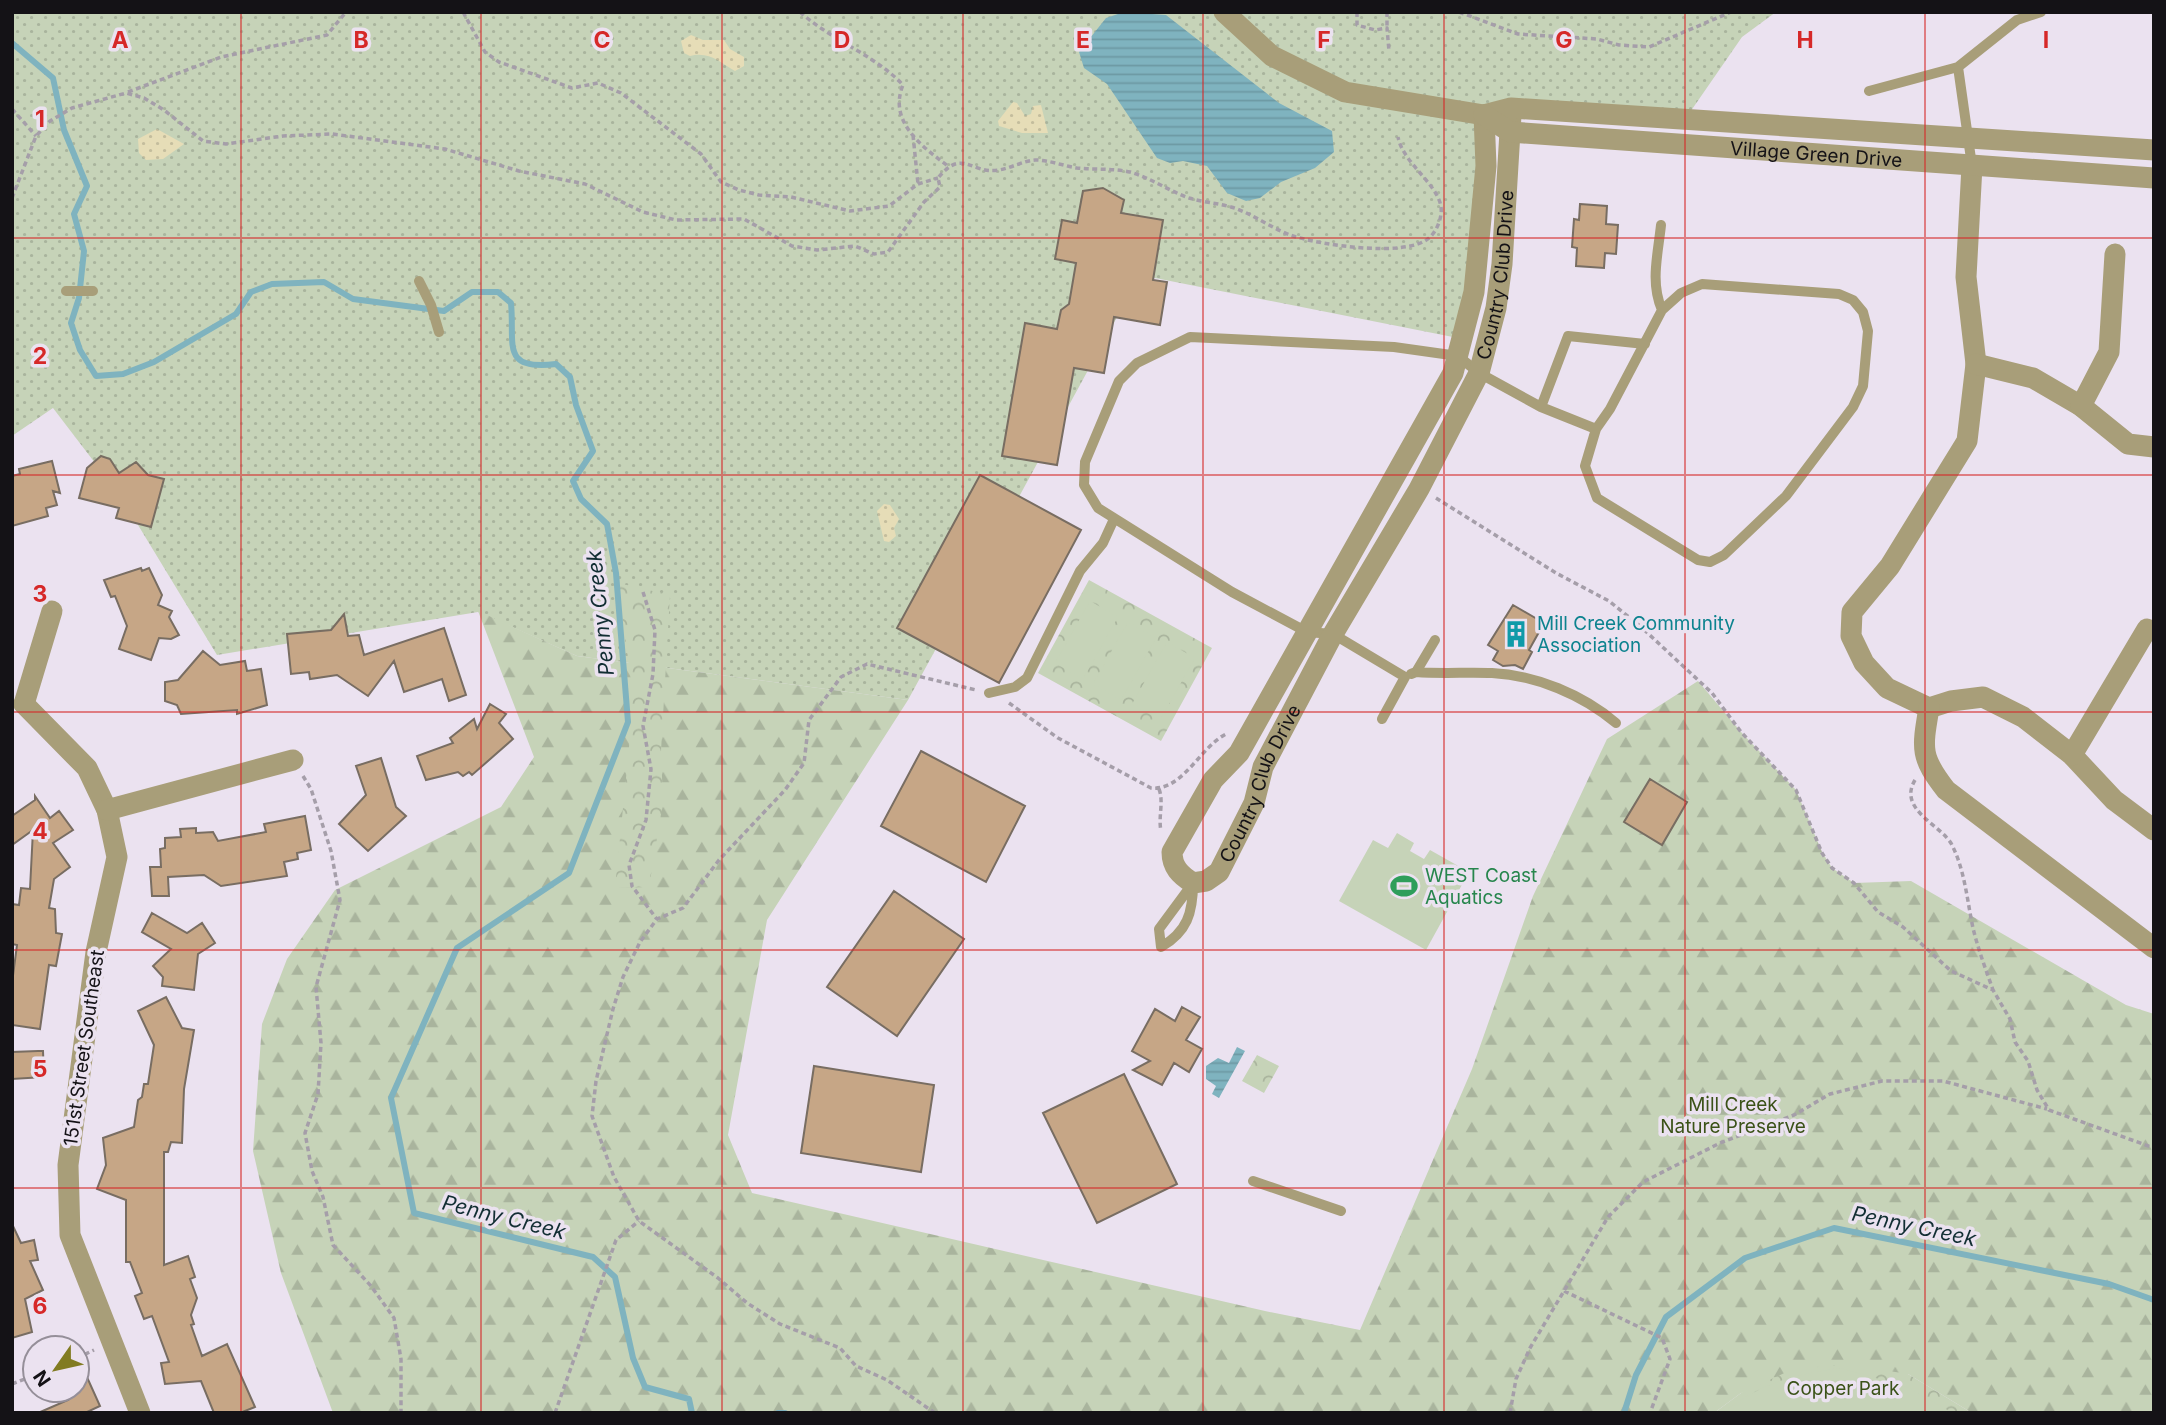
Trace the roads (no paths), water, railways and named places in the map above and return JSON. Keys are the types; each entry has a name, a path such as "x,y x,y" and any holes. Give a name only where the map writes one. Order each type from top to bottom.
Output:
{"street":[{"name":"Village Green Drive","path":"1224,12 1272,56 1345,92 1485,115 1511,108 2154,150"},
{"name":"Country Club Drive","path":"1485,115 1486,166 1474,292 1453,373 1239,753 1213,780 1171,852 1172,862 1181,875 1193,883 1206,881 1219,872 1254,803 1263,767 1333,634 1419,489 1479,373 1496,308 1502,264 1511,108"},
{"name":"Village Green Drive","path":"1485,115 1510,132 2154,178"},
{"path":"1972,166 1966,277 1976,364 1967,441 1889,566 1852,612 1851,636 1864,663 1887,688 1929,708 1951,701 1983,697 2023,717 2072,755 2114,800 2154,830"},
{"path":"2081,406 2109,352 2115,254"},
{"path":"1976,364 2033,378 2081,406 2128,444 2154,447"},
{"path":"18,703 52,611"},
{"path":"2072,755 2147,629"},
{"name":"151st Street Southeast","path":"18,703 87,768 107,810 117,857 96,952 68,1165 70,1235 139,1413"},
{"path":"1929,708 1923,739 1926,765 1946,790 2154,948"},
{"path":"107,810 293,760"}],"lane":[{"path":"1869,91 1958,67 2017,20 2041,12"},
{"path":"1958,67 1972,166"},
{"path":"1661,225 1655,278 1656,297 1662,310"},
{"path":"419,281 431,305 439,332"},
{"path":"1702,284 1839,294 1853,300 1863,312 1868,331 1863,386 1853,407 1786,496 1724,555 1710,562 1698,560 1597,498 1585,466 1596,429 1610,409 1662,310 1681,293 1702,284"},
{"path":"66,291 93,291"},
{"path":"1541,407 1568,336 1645,344"},
{"path":"1596,429 1541,407 1479,373 1458,356 1394,347 1190,337 1137,363 1119,382 1084,462 1084,485 1098,508 1114,519 1232,592 1307,632 1333,634 1410,675 1494,673 1542,683 1592,703 1616,723"},
{"path":"989,693 1016,687 1027,678 1080,571 1103,543 1114,519"},
{"path":"1382,719 1435,640"},
{"path":"1193,883 1193,910 1179,937 1161,947 1159,929 1193,883"},
{"path":"1253,1181 1341,1210"}],"water":[{"path":"1124,12 1166,15 1279,103 1332,131 1334,152 1315,168 1281,182 1260,198 1246,201 1227,193 1207,166 1183,161 1170,163 1157,158 1107,84 1084,68 1079,52 1106,18"},
{"path":"1237,1047 1245,1051 1219,1098 1212,1094 1216,1086 1206,1079 1206,1066 1218,1058 1229,1063"}],"waterway":[{"name":"Penny Creek","path":"12,43 53,78 64,130 87,186 74,214 84,251 79,298 71,323 80,350 96,376 123,374 154,362 236,314 251,292 272,284 324,282 353,299 444,311 472,292 498,292 511,303 512,342 518,359 538,365 556,364 570,377 576,405 593,451 573,481 581,499 607,524 616,573 628,722 569,873 457,948 391,1098 414,1213 593,1257 615,1277 633,1358 645,1387 689,1399 692,1413"},
{"name":"Penny Creek","path":"1624,1413 1636,1375 1666,1317 1745,1258 1834,1228 2109,1284 2154,1300"},
{"name":"Penny Creek","path":"778,1413 785,1413"}],"place":[{"name":"Mill Creek Community Association","path":"1516,634"},
{"name":"WEST Coast Aquatics","path":"1404,886"}],"park label":[{"name":"Mill Creek Nature Preserve","path":"1733,1115"},
{"name":"Copper Park","path":"1843,1388"}]}
